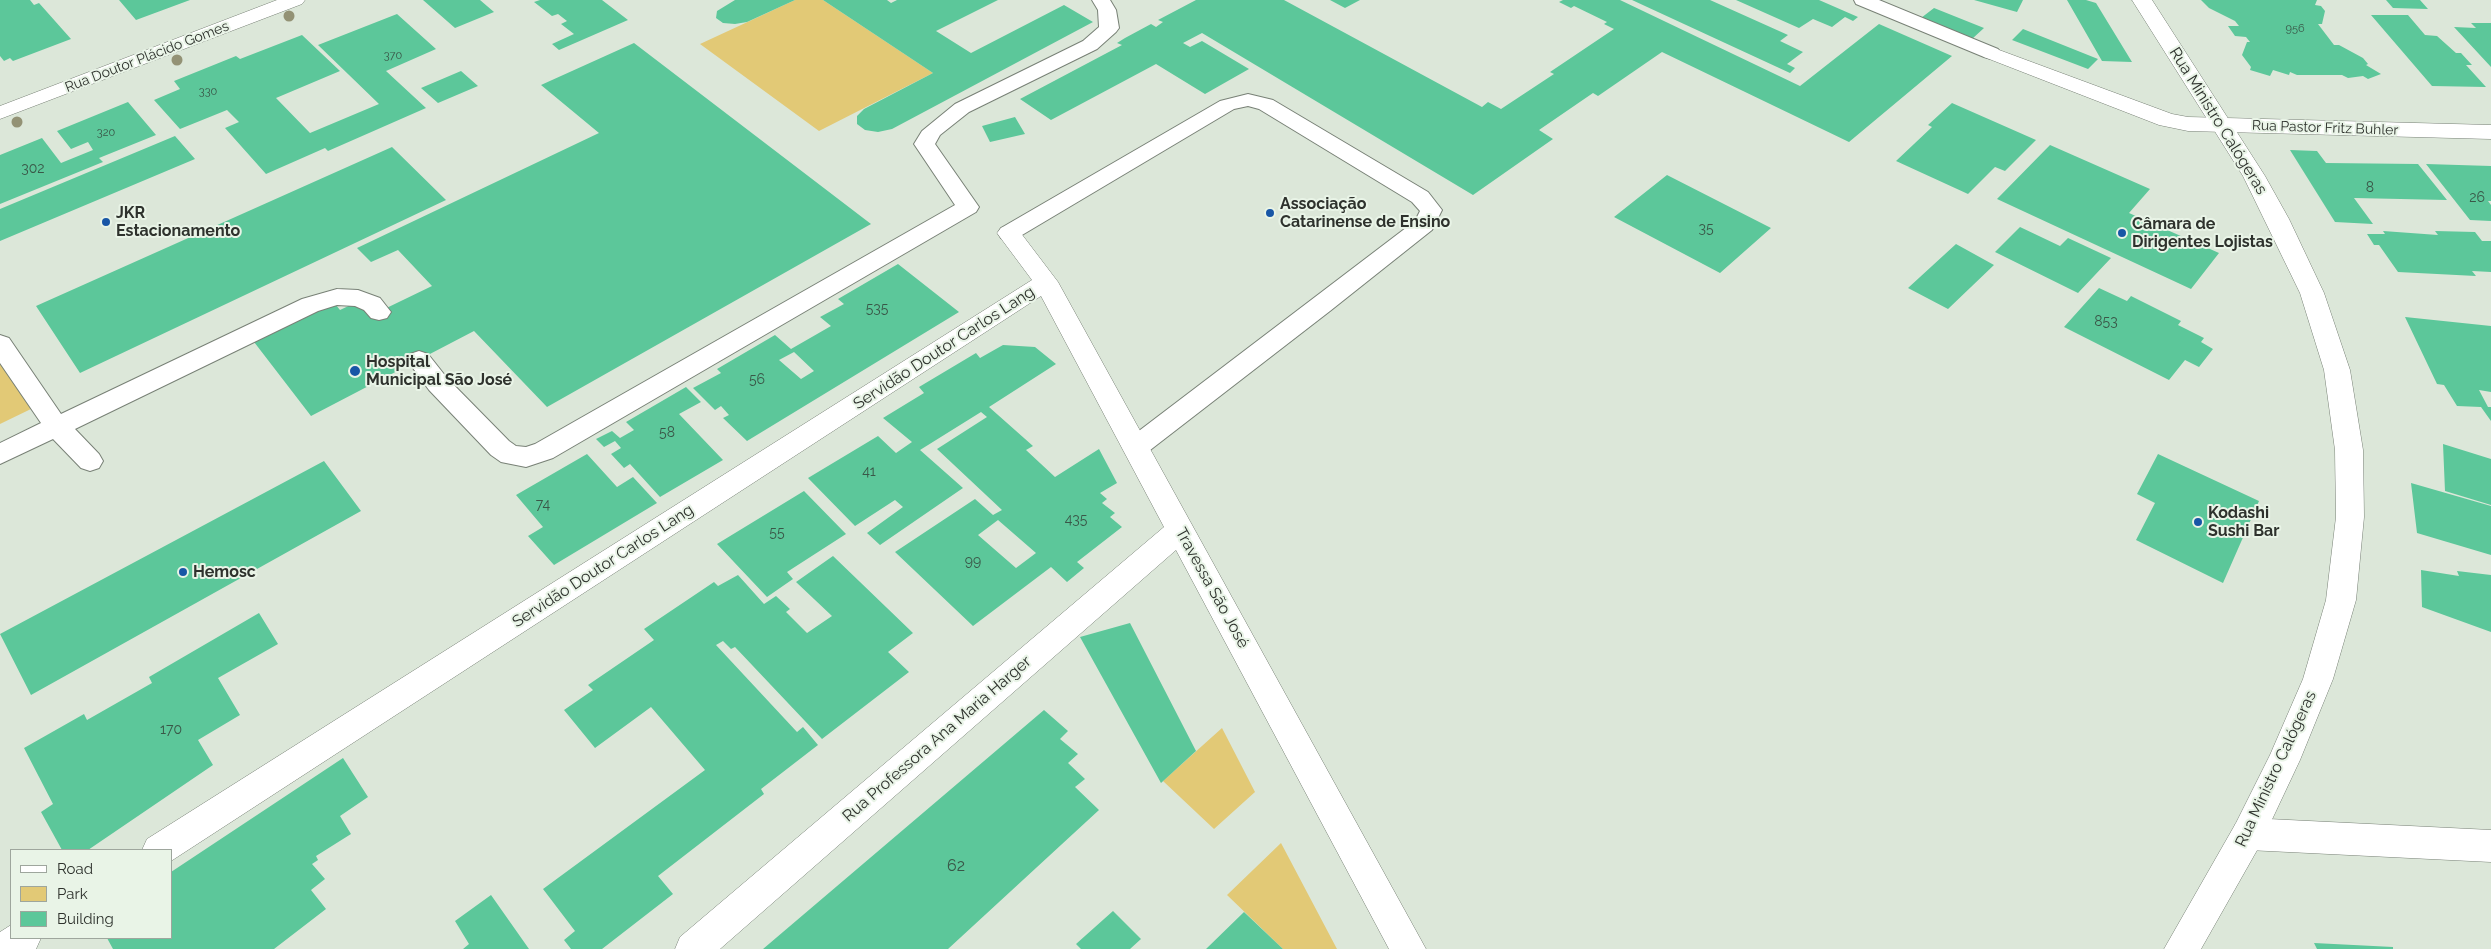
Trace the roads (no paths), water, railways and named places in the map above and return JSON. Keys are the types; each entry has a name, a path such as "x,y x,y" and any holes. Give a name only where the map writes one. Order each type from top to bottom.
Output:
{"street":[{"name":"Rua Doutor Plácido Gomes","path":"0,113 295,0"},
{"name":"Rua Ministro Calógeras","path":"2142,0 2222,125 2277,218 2312,293 2337,370 2350,450 2350,517 2341,600 2318,679 2284,760 2248,834 2182,949"},
{"name":"Rua Pastor Fritz Buhler","path":"1991,53 2167,120 2222,125 2491,132"},
{"name":"Travessa São José","path":"1009,232 1046,282 1408,949"},
{"name":"Servidão Doutor Carlos Lang","path":"161,849 1046,282"},
{"name":"Rua Professora Ana Maria Harger","path":"693,949 1180,530"},
{"path":"2248,834 2491,846"},
{"path":"5,949 21,939"}],"lane":[{"path":"418,360 438,384 500,448 510,455 526,457 544,451 968,207 924,144 932,131 962,108 1090,45 1109,28 1107,10 1101,0"},
{"path":"1863,0 1991,53"},
{"path":"1009,232 1227,105 1248,100 1266,104 1283,114 1420,197 1431,210 1424,225 1315,311 1136,447"},
{"path":"0,454 310,305 337,297 358,298 372,304 379,312"},
{"path":"0,344 57,427 90,461"}],"place":[{"name":"Associação Catarinense de Ensino","path":"1270,213"},
{"name":"JKR Estacionamento","path":"106,222"},
{"name":"Câmara de Dirigentes Lojistas","path":"2122,233"},
{"name":"Hospital Municipal São José","path":"355,371"},
{"name":"Kodashi Sushi Bar","path":"2198,522"},
{"name":"Hemosc","path":"183,572"}]}
